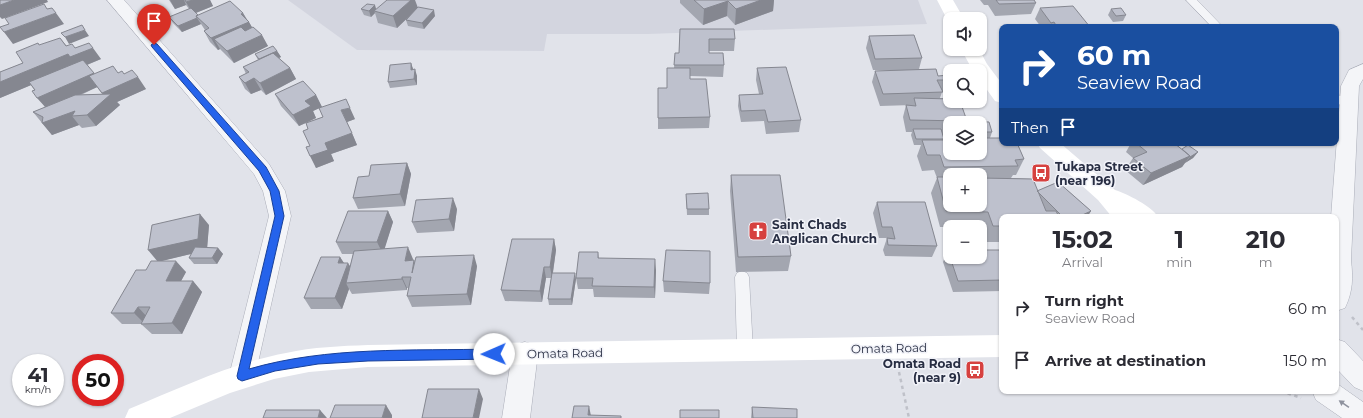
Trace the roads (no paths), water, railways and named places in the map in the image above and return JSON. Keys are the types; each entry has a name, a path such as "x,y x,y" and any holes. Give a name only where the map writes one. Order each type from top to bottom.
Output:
{"main road":[{"path":"946,0 952,12"},
{"path":"974,56 999,94"},
{"path":"1050,146 1106,194 1123,214"},
{"path":"1106,194 1142,214"},
{"name":"Omata Road","path":"139,418 242,376 275,366 318,359 368,356 525,353 999,346"}],"street":[{"path":"115,0 262,169 274,191 280,216 242,376"},
{"path":"1339,221 1342,101 1353,78 1356,74 1363,70"},
{"path":"1339,267 1343,307"},
{"path":"516,418 525,353"},
{"path":"1339,353 1363,379"},
{"path":"1329,394 1363,417"}],"lane":[{"path":"1191,0 1215,24"},
{"path":"742,277 745,350"}],"place":[{"name":"Tukapa Street (near 196)","path":"1041,173"},
{"name":"Saint Chads Anglican Church","path":"758,231"},
{"name":"Omata Road (near 9)","path":"975,370"}]}
